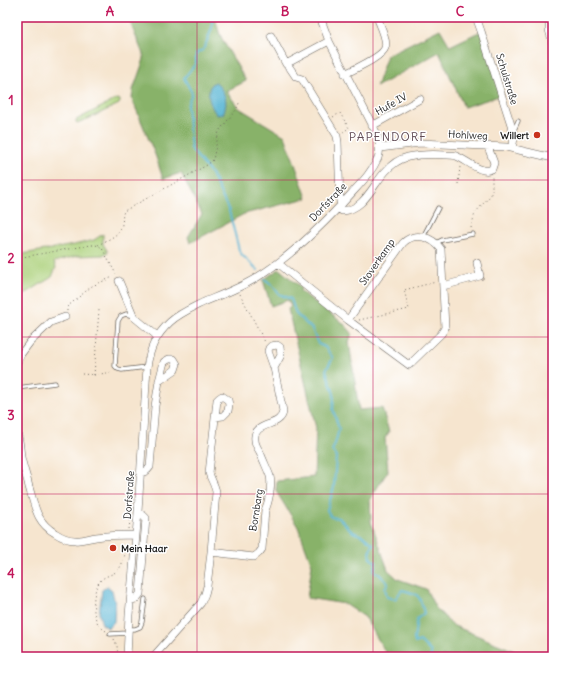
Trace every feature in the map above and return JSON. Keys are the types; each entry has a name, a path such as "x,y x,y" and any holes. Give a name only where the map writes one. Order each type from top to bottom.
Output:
{"street":[{"path":"320,17 329,41 345,74 377,134 380,148"},
{"path":"345,74 380,55 385,48 385,40 377,17"},
{"name":"Schulstraße","path":"476,17 513,132 514,139 512,148"},
{"path":"553,17 550,19 549,30 552,35 553,44"},
{"path":"271,36 286,64 296,76 302,79 336,136 338,142 340,202 341,207 348,211 363,201 385,171 395,163 407,157 428,154 456,156 483,171 489,171 492,169 494,163 488,147"},
{"path":"286,64 329,41"},
{"name":"Hufe IV","path":"372,126 420,99"},
{"name":"Hohlweg","path":"380,148 420,143 512,148 553,158"},
{"name":"Dorfstraße","path":"127,657 141,472 147,367 149,354 153,344 157,336 171,321 184,311 255,279 278,263 341,207 375,165 379,156 380,148"},
{"name":"Stoverkamp","path":"349,321 407,238 416,236 423,237"},
{"path":"278,263 349,321 409,364 444,332 445,328 441,249 436,243 423,237"},
{"path":"443,283 480,276 477,263"},
{"path":"118,279 134,317 157,336"},
{"path":"17,362 30,342 51,322 65,317"},
{"path":"268,348 277,345 280,347 281,356 274,368"},
{"name":"Bornbarg","path":"211,552 254,556 262,549 265,510 268,505 271,480 255,441 255,435 261,427 280,419 283,416 274,368 268,348"},
{"path":"141,472 148,470 150,467 155,406 159,381"},
{"path":"153,657 201,603 207,586 216,492 209,473 215,417"},
{"path":"17,433 21,448 21,458"},
{"path":"17,451 21,458 39,518 57,535 74,540 85,540 102,536 136,535"},
{"path":"131,600 136,599 140,594 143,559 146,518 138,512"}],"lane":[{"path":"513,132 518,121"},
{"path":"423,237 438,208"},
{"path":"436,243 442,240 472,235"},
{"path":"134,317 126,314 121,316 118,321 115,366 122,370 147,367"},
{"path":"17,388 55,383"},
{"path":"110,634 140,627 145,599"}],"path":[{"path":"17,258 98,245 119,232 122,225 122,215 124,211 203,168 212,160 219,131 236,110 240,101"},
{"path":"327,120 340,113 349,128 336,136"},
{"path":"458,184 460,167"},
{"path":"472,235 475,213 490,196 492,191 492,169"},
{"path":"65,317 67,307 92,286 118,279 103,250 98,245"},
{"path":"349,321 409,309 404,290 443,283"},
{"path":"237,288 268,348"},
{"path":"94,375 98,310"},
{"path":"82,374 94,375 122,370"},
{"path":"118,657 118,646 110,634 99,625 95,617 94,595 97,585 102,579 114,573 123,563 128,535"}],"green space":[{"path":"128,17 215,17 222,39 246,81 226,91 239,108 285,136 307,198 244,214 190,243 188,237 202,214 181,173 163,179 156,157 132,99 133,90 144,59"},
{"path":"440,29 450,46 481,31 502,95 464,107 439,52 376,87 387,55"},
{"path":"117,99 120,100 119,104 90,118 77,123 76,122 76,120"},
{"path":"103,234 103,244 108,252 103,255 77,256 54,262 56,267 52,277 17,299 17,255 74,245 94,240"},
{"path":"279,269 301,287 300,291 344,324 352,333 349,342 359,410 382,408 389,432 385,438 388,471 370,499 371,522 388,570 398,579 426,589 435,607 452,625 529,657 394,657 387,655 365,617 345,604 307,598 312,565 298,527 276,491 277,481 314,477 316,428 288,309 291,306 288,300 271,306 263,280"}],"water":[{"path":"216,82 222,90 226,101 223,114 217,115 212,108 209,97 211,84"},
{"path":"107,586 112,590 115,603 114,622 108,628 102,624 99,614 102,590"}],"waterway":[{"path":"212,17 212,28 204,49 196,54 196,63 184,78 192,93 187,106 191,149 212,175 229,211 239,250 242,255 258,270"},
{"path":"265,279 279,294 291,299 296,314 312,329 318,344 325,347 333,358 326,370 334,394 333,409 339,429 332,451 336,456 334,487 327,510 331,517 339,518 353,532 363,536 373,544 370,550 371,559 376,562 374,571 388,583 385,588 387,597 395,599 402,590 412,593 420,599 424,613 417,619 414,639 415,643 420,641 431,652 431,657"}],"place":[{"name":"Willert","path":"537,135"},
{"name":"Mein Haar","path":"113,548"}],"district":[{"name":"PAPENDORF","path":"388,136"}]}
